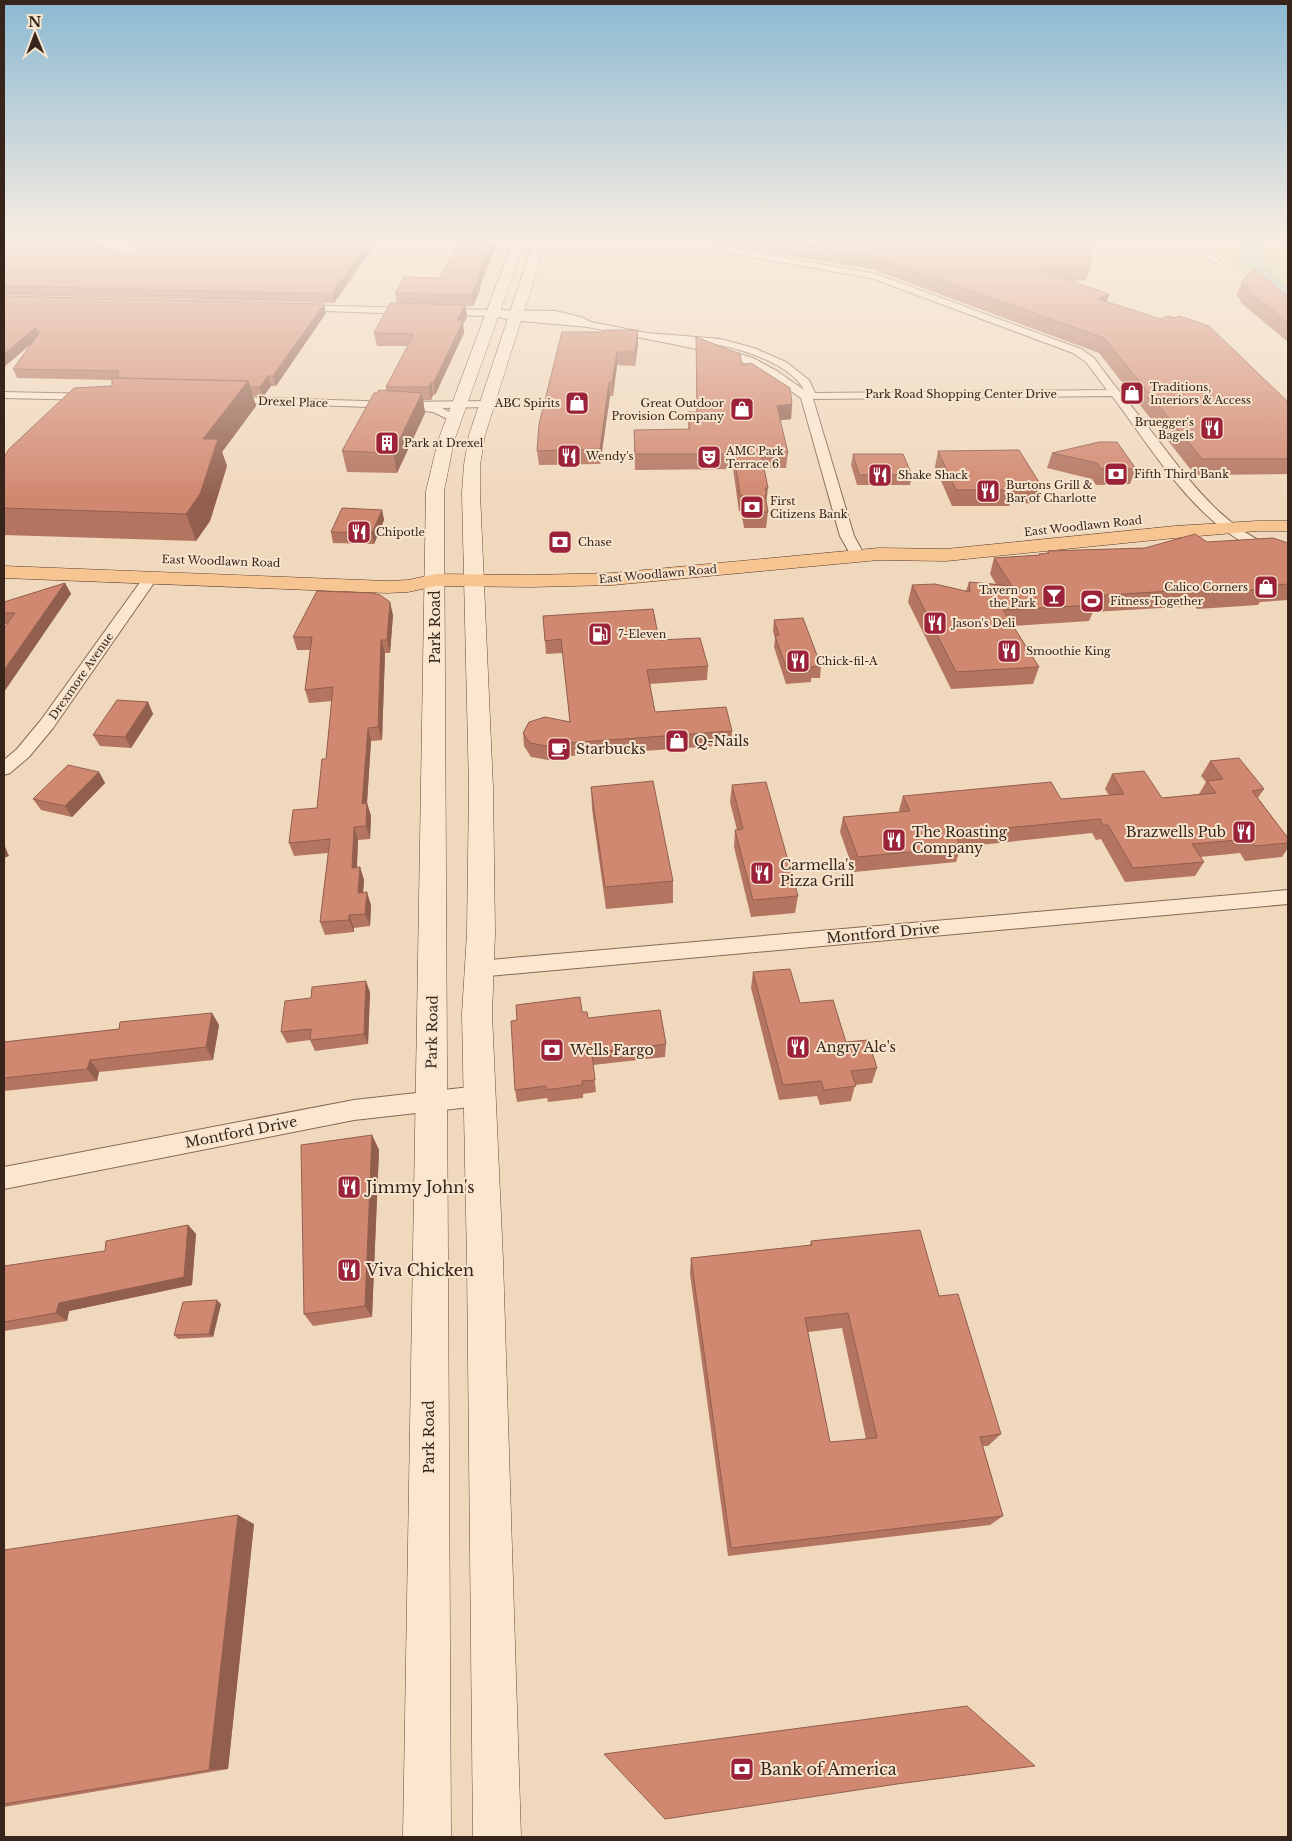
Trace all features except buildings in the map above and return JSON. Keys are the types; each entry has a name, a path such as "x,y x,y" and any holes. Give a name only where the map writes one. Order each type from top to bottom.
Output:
{"main road":[{"name":"Park Road","path":"427,1837 436,479 457,411 490,327"},
{"path":"497,1837 486,1260 477,1014 481,925 481,788 470,505 472,465 477,435 512,327"},
{"name":"East Woodlawn Road","path":"879,554 913,546 977,537 1214,514 1288,513"},
{"name":"East Woodlawn Road","path":"4,572 408,586 436,580 545,581 613,578 879,554 946,555 1230,528 1288,526"},
{"name":"East Woodlawn Road","path":"405,568 413,568 436,580"}],"street":[{"path":"604,327 719,350 760,365 806,396 847,536 858,556"},
{"path":"1012,327 1077,351 1090,360 1188,487 1214,514 1230,528 1259,546 1288,556"},
{"name":"Park Road Shopping Center Drive","path":"806,396 1115,393"},
{"path":"4,395 103,397"},
{"name":"Drexel Place","path":"212,400 402,405 457,411"},
{"name":"Drexel Place","path":"402,405 457,411 486,404"},
{"name":"Drexmore Avenue","path":"4,769 23,752 47,724 150,577"},
{"name":"Montford Drive","path":"478,969 1288,897"},
{"name":"Montford Drive","path":"4,1178 354,1110 479,1096"}],"place":[{"name":"Traditions, Interiors & Access","path":"1132,393"},
{"name":"ABC Spirits","path":"577,403"},
{"name":"Great Outdoor Provision Company","path":"742,409"},
{"name":"Bruegger's Bagels","path":"1212,428"},
{"name":"Park at Drexel","path":"387,443"},
{"name":"Wendy's","path":"569,456"},
{"name":"AMC Park Terrace 6","path":"709,457"},
{"name":"Fifth Third Bank","path":"1116,474"},
{"name":"Shake Shack","path":"880,475"},
{"name":"Burtons Grill & Bar of Charlotte","path":"988,491"},
{"name":"First Citizens Bank","path":"752,507"},
{"name":"Chipotle","path":"359,532"},
{"name":"Chase","path":"560,542"},
{"name":"Calico Corners","path":"1266,587"},
{"name":"Tavern on the Park","path":"1054,596"},
{"name":"Fitness Together","path":"1092,601"},
{"name":"Jason's Deli","path":"935,623"},
{"name":"7-Eleven","path":"600,634"},
{"name":"Smoothie King","path":"1009,651"},
{"name":"Chick-fil-A","path":"798,661"},
{"name":"Q-Nails","path":"677,741"},
{"name":"Starbucks","path":"559,749"},
{"name":"Brazwells Pub","path":"1244,832"},
{"name":"The Roasting Company","path":"894,840"},
{"name":"Carmella's Pizza Grill","path":"762,873"},
{"name":"Angry Ale's","path":"798,1047"},
{"name":"Wells Fargo","path":"552,1050"},
{"name":"Jimmy John's","path":"349,1187"},
{"name":"Viva Chicken","path":"349,1270"},
{"name":"Bank of America","path":"742,1769"}]}
